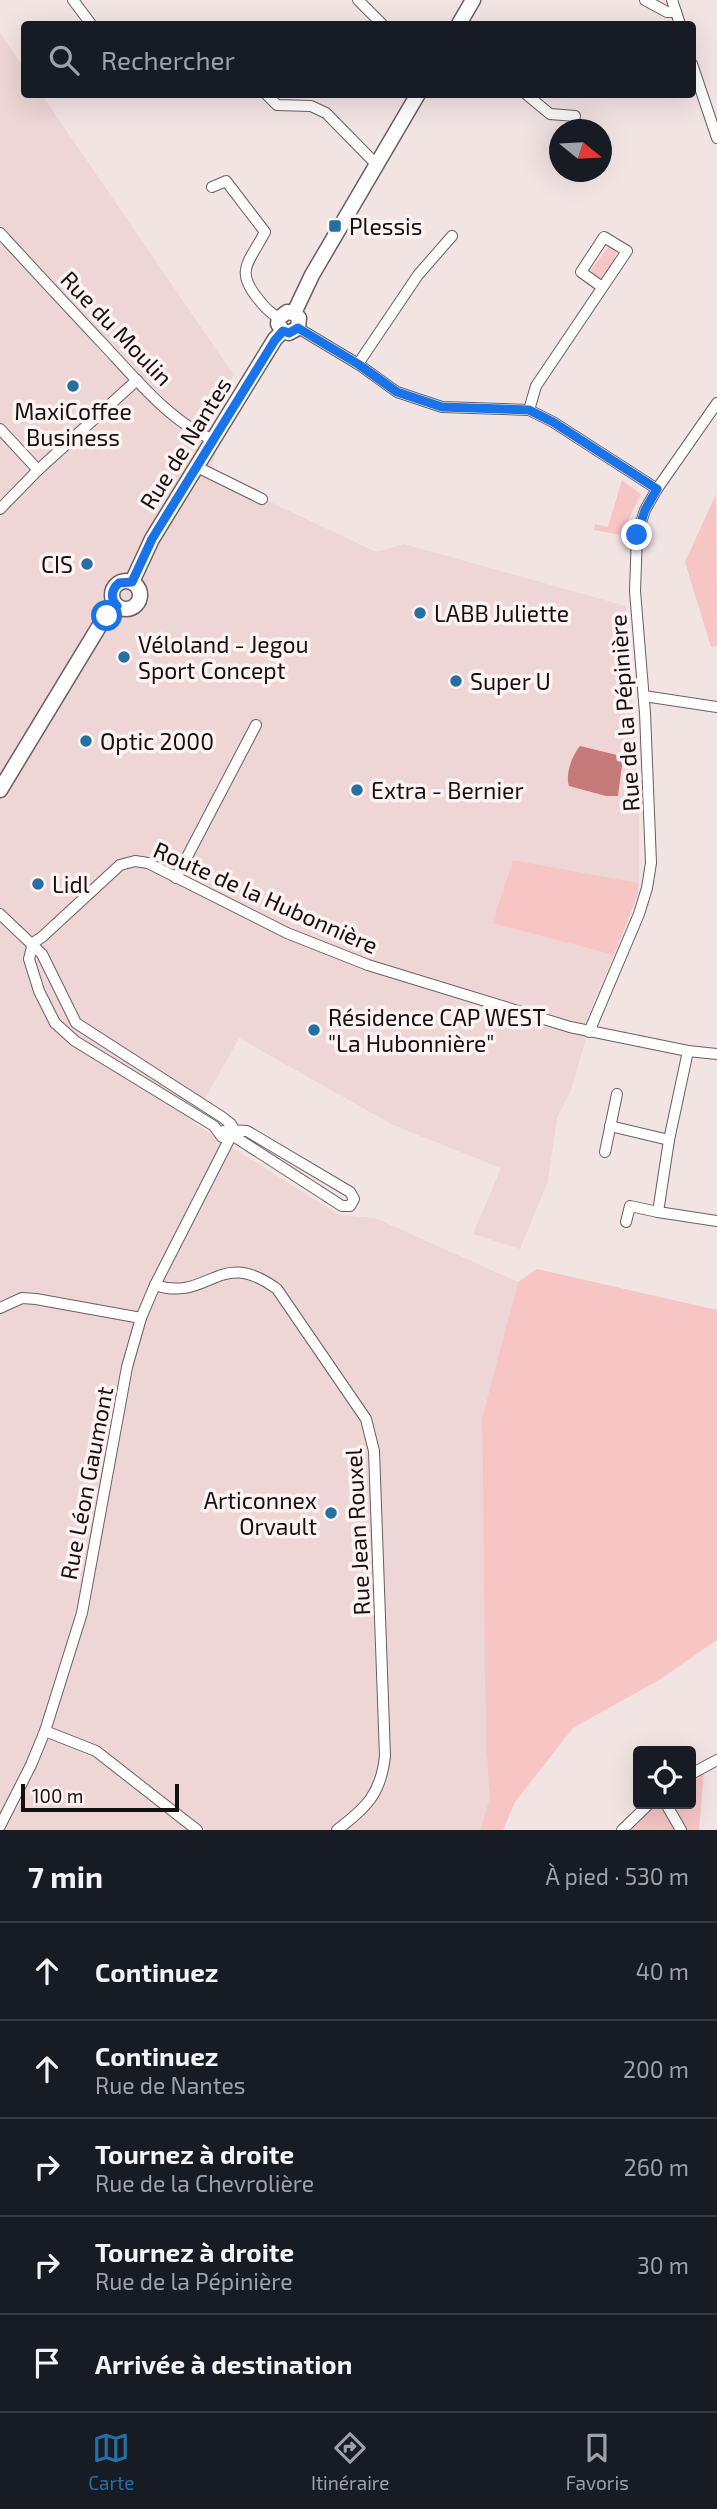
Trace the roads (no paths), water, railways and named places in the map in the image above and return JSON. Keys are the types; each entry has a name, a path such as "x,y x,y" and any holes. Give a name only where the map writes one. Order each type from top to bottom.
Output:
{"main road":[{"path":"461,21 473,0"},
{"path":"287,326 299,318 294,313 312,275 416,98"},
{"name":"Rue de Nantes","path":"132,582 152,539 275,340 287,326"},
{"path":"132,582 140,593 138,601 129,608 117,606 112,598 113,590 119,583 132,582"},
{"path":"0,790 100,625 117,606"}],"street":[{"path":"73,0 89,21"},
{"path":"358,0 379,21"},
{"path":"645,0 667,12 676,12"},
{"path":"672,0 679,21"},
{"path":"696,76 717,138"},
{"path":"270,98 277,106 311,106 326,113 376,164"},
{"path":"531,98 550,114 575,116"},
{"path":"212,187 226,181 265,232 244,277 247,286 270,313 287,326 358,364 397,392 442,407 529,410 553,422 657,489"},
{"name":"Rue du Moulin","path":"0,233 137,380 197,434 214,440"},
{"path":"358,364 418,275 453,236"},
{"path":"529,410 536,386 602,287 626,251 604,237 581,272 602,287"},
{"path":"0,509 38,470 137,380"},
{"name":"Rue de la Pépinière","path":"589,1032 648,888 651,829 634,564 637,535 645,510 657,489 717,403"},
{"path":"0,429 38,470"},
{"path":"197,467 261,499"},
{"path":"644,696 717,707"},
{"path":"176,878 256,725"},
{"name":"Route de la Hubonnière","path":"33,943 120,865 135,861 148,863 287,933 368,965 589,1032 717,1054"},
{"path":"0,914 22,937 33,943 42,954 76,1023 231,1129 342,1206 350,1206 354,1199 350,1192 247,1131 231,1129 220,1131 75,1041 55,1023 43,999 29,958 33,943"},
{"path":"43,999 49,985 60,992"},
{"path":"43,999 51,1007 56,1005 60,992"},
{"path":"658,1212 688,1051"},
{"path":"604,1152 617,1094"},
{"path":"610,1126 670,1140"},
{"name":"Rue Léon Gaumont","path":"0,1826 32,1765 82,1613 127,1367 141,1318 231,1129"},
{"path":"220,1131 222,1152"},
{"path":"626,1222 630,1206 717,1222"},
{"name":"Rue Jean Rouxel","path":"155,1285 169,1290 187,1289 228,1272 245,1272 262,1278 277,1289 366,1419 374,1451 386,1756 379,1786 370,1802 337,1830"},
{"path":"0,1308 22,1298 36,1298 141,1318"},
{"path":"45,1731 96,1751 197,1830"},
{"path":"696,1771 717,1760"},
{"path":"622,1830 644,1809"},
{"path":"669,1809 681,1830"}],"place":[{"name":"Plessis","path":"335,226"},
{"name":"MaxiCoffee Business","path":"73,386"},
{"name":"CIS","path":"87,564"},
{"name":"LABB Juliette","path":"420,613"},
{"name":"Véloland - Jegou Sport Concept","path":"124,657"},
{"name":"Super U","path":"456,681"},
{"name":"Optic 2000","path":"86,741"},
{"name":"Extra - Bernier","path":"357,790"},
{"name":"Lidl","path":"38,884"},
{"name":"Résidence CAP WEST \"La Hubonnière\"","path":"314,1030"},
{"name":"Articonnex Orvault","path":"331,1513"}]}
